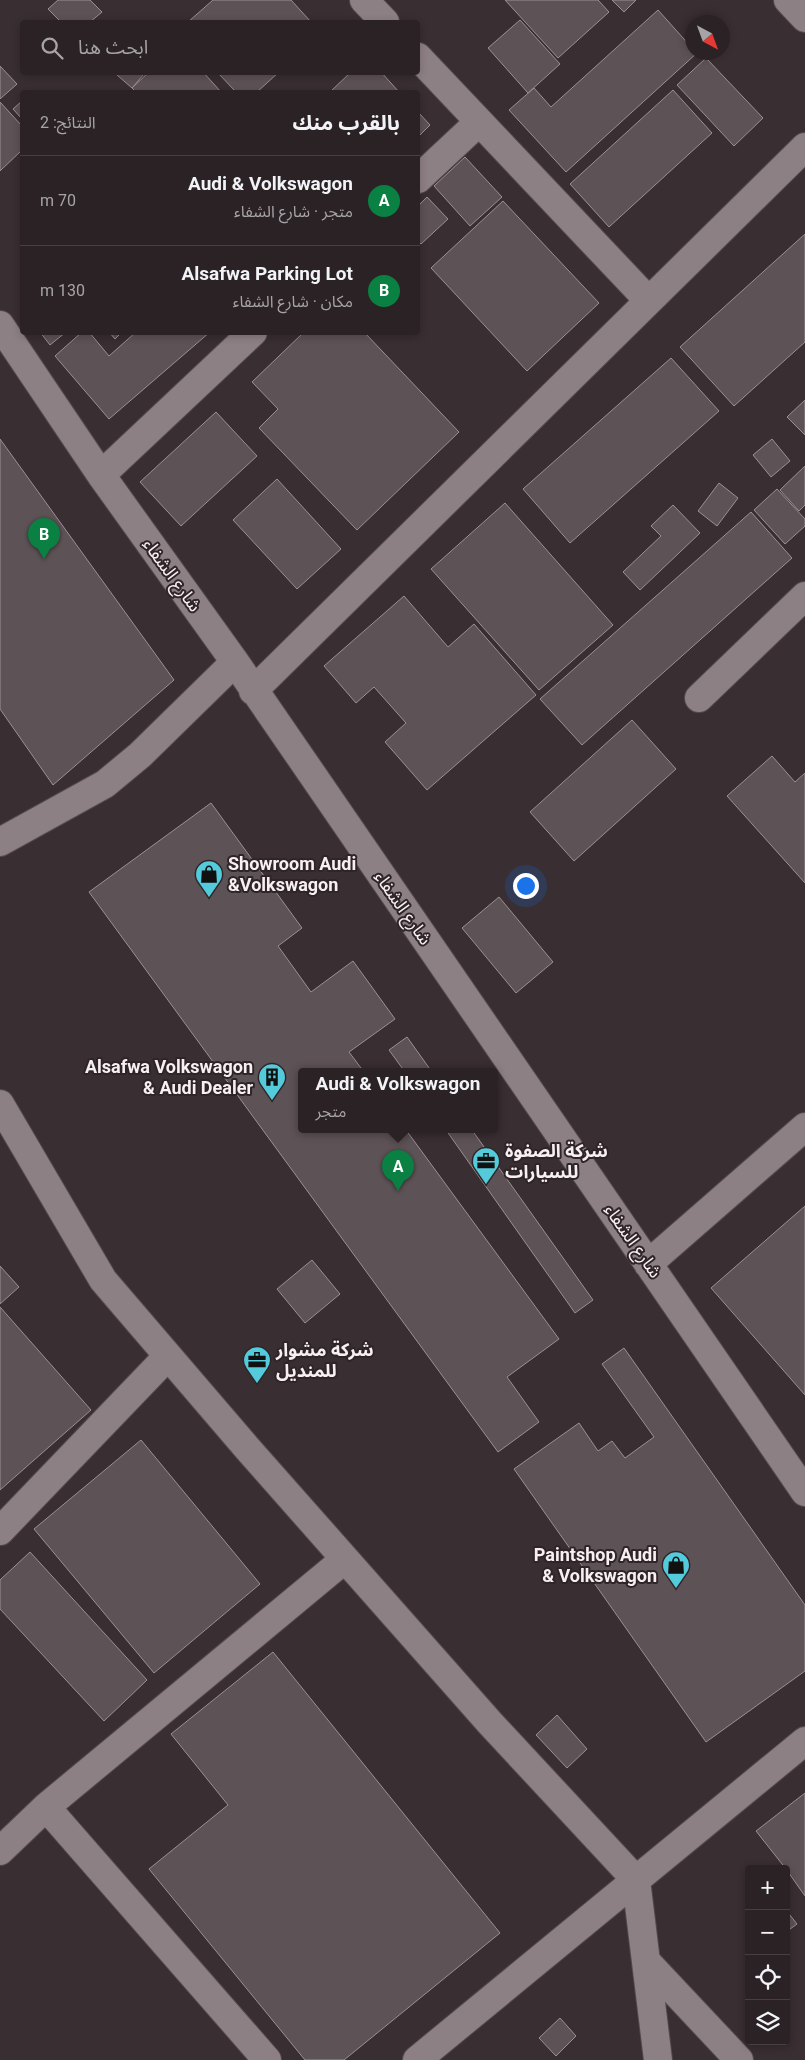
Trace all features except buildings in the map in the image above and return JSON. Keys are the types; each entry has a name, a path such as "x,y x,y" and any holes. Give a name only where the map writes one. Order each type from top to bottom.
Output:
{"street":[{"path":"364,0 383,20"},
{"path":"788,0 805,18"},
{"path":"420,59 648,300"},
{"path":"420,177 479,122"},
{"path":"253,692 805,147"},
{"name":"شارع الشفاء","path":"0,325 100,475 235,662 253,692 805,1492"},
{"path":"100,475 250,335"},
{"path":"699,698 805,596"},
{"path":"0,842 105,784 140,755 235,662"},
{"path":"0,1104 103,1280 490,1723 636,1880 658,2060"},
{"path":"648,1264 805,1127"},
{"path":"0,1531 168,1356"},
{"path":"0,1851 46,1807 345,1559"},
{"path":"417,2060 805,1741"},
{"path":"46,1807 267,2060"},
{"path":"646,1961 739,2060"}],"place":[{"name":"Alsafwa Parking Lot","path":"44,559"},
{"name":"Showroom Audi &Volkswagon","path":"209,898"},
{"name":"Alsafwa Volkswagon & Audi Dealer","path":"272,1101"},
{"name":"شركة الصفوة للسيارات","path":"486,1185"},
{"name":"Audi & Volkswagon","path":"398,1191"},
{"name":"شركة مشوار للمنديل","path":"257,1384"},
{"name":"Paintshop Audi & Volkswagon","path":"676,1589"}]}
